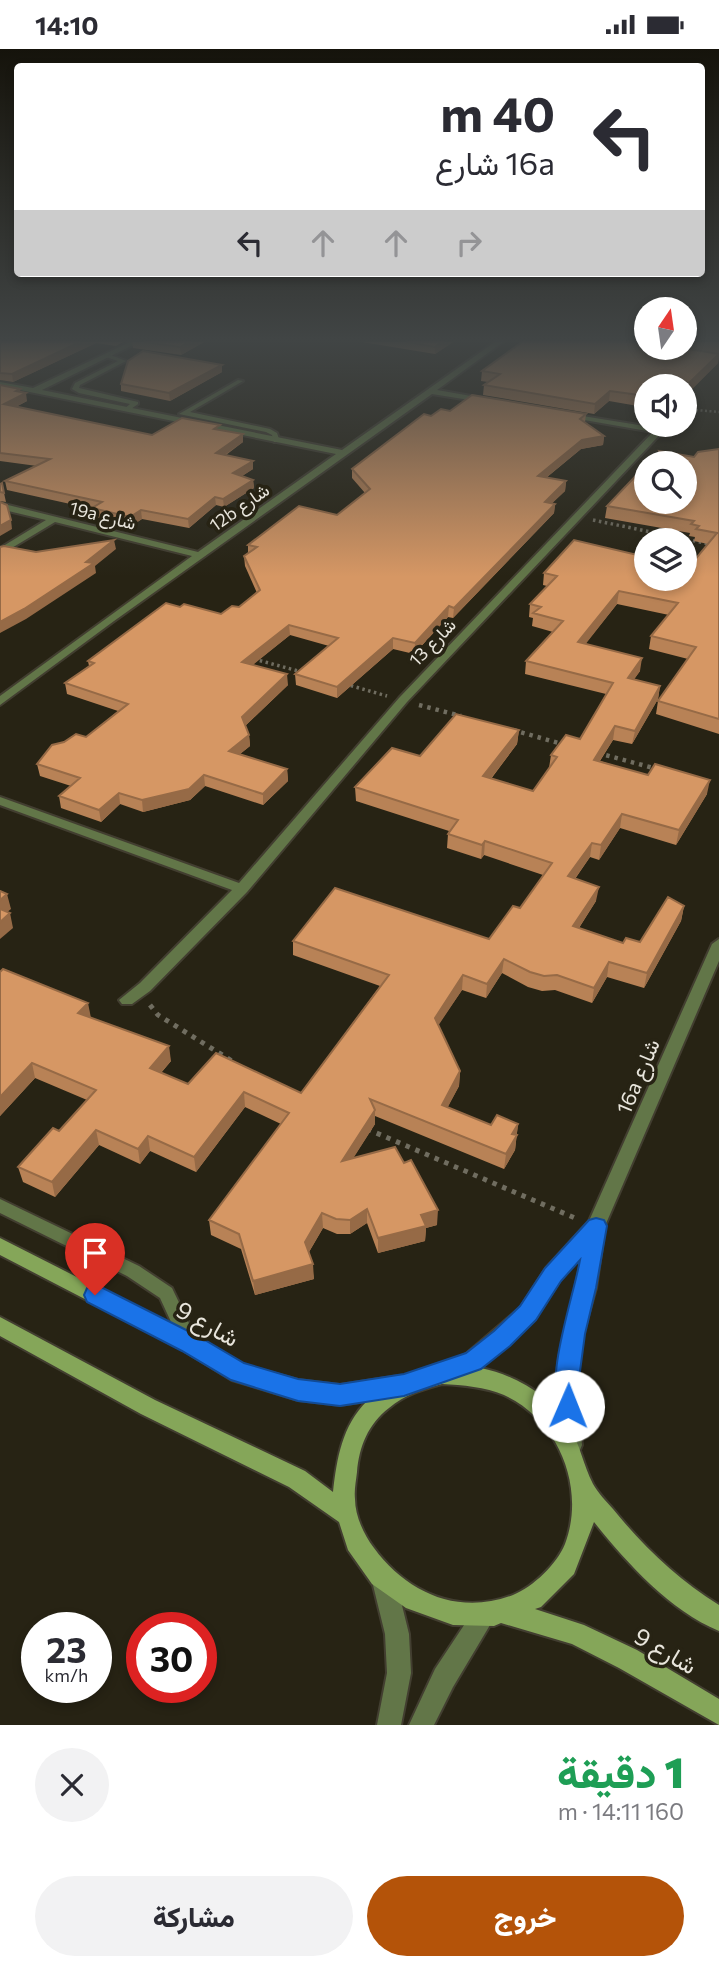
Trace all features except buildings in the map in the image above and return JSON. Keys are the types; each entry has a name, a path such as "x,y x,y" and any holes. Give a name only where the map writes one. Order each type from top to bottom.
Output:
{"street":[{"path":"179,420 342,453"},
{"name":"12b شارع","path":"0,702 199,555 389,420"},
{"name":"شارع 13","path":"608,420 634,424"},
{"name":"شارع 13","path":"127,1000 145,988 242,889 403,700 654,437"},
{"name":"19a شارع","path":"0,506 199,555"},
{"path":"0,552 54,519"},
{"path":"0,801 242,889"},
{"name":"16a شارع","path":"572,1446 566,1386 573,1334 586,1288 596,1226 719,944"},
{"name":"16a شارع","path":"442,1374 473,1361 502,1338 528,1313 553,1274 596,1226"},
{"name":"شارع 9","path":"0,1247 190,1344 239,1373 298,1390 340,1395 404,1385"},
{"path":"0,1326 148,1407 297,1479 344,1513"},
{"path":"442,1374 473,1375 512,1388 530,1398 554,1419 572,1446 584,1490 582,1529 567,1565 539,1594 494,1613 457,1615 431,1609 406,1597 384,1581 366,1561 344,1513 343,1472 354,1436 375,1406 404,1385 442,1374"},
{"path":"584,1490 610,1526 649,1568 719,1619"},
{"path":"384,1581 397,1634 399,1673 389,1725"},
{"path":"422,1725 444,1678 494,1613"},
{"name":"شارع 9","path":"494,1613 576,1633 628,1659 719,1713"}],"lane":[{"path":"220,420 268,430 275,434 277,440"},
{"path":"0,1206 133,1271 166,1293 190,1344"}],"path":[{"path":"578,517 719,547"},
{"path":"145,988 150,1007 158,1015 234,1062"},
{"path":"365,1128 485,1182 596,1226"}],"route":[{"path":"95,1295 190,1344 239,1373 298,1390 340,1395 404,1385 473,1361 528,1313 553,1274 596,1226 586,1288 573,1334 566,1386 568,1406"}]}
